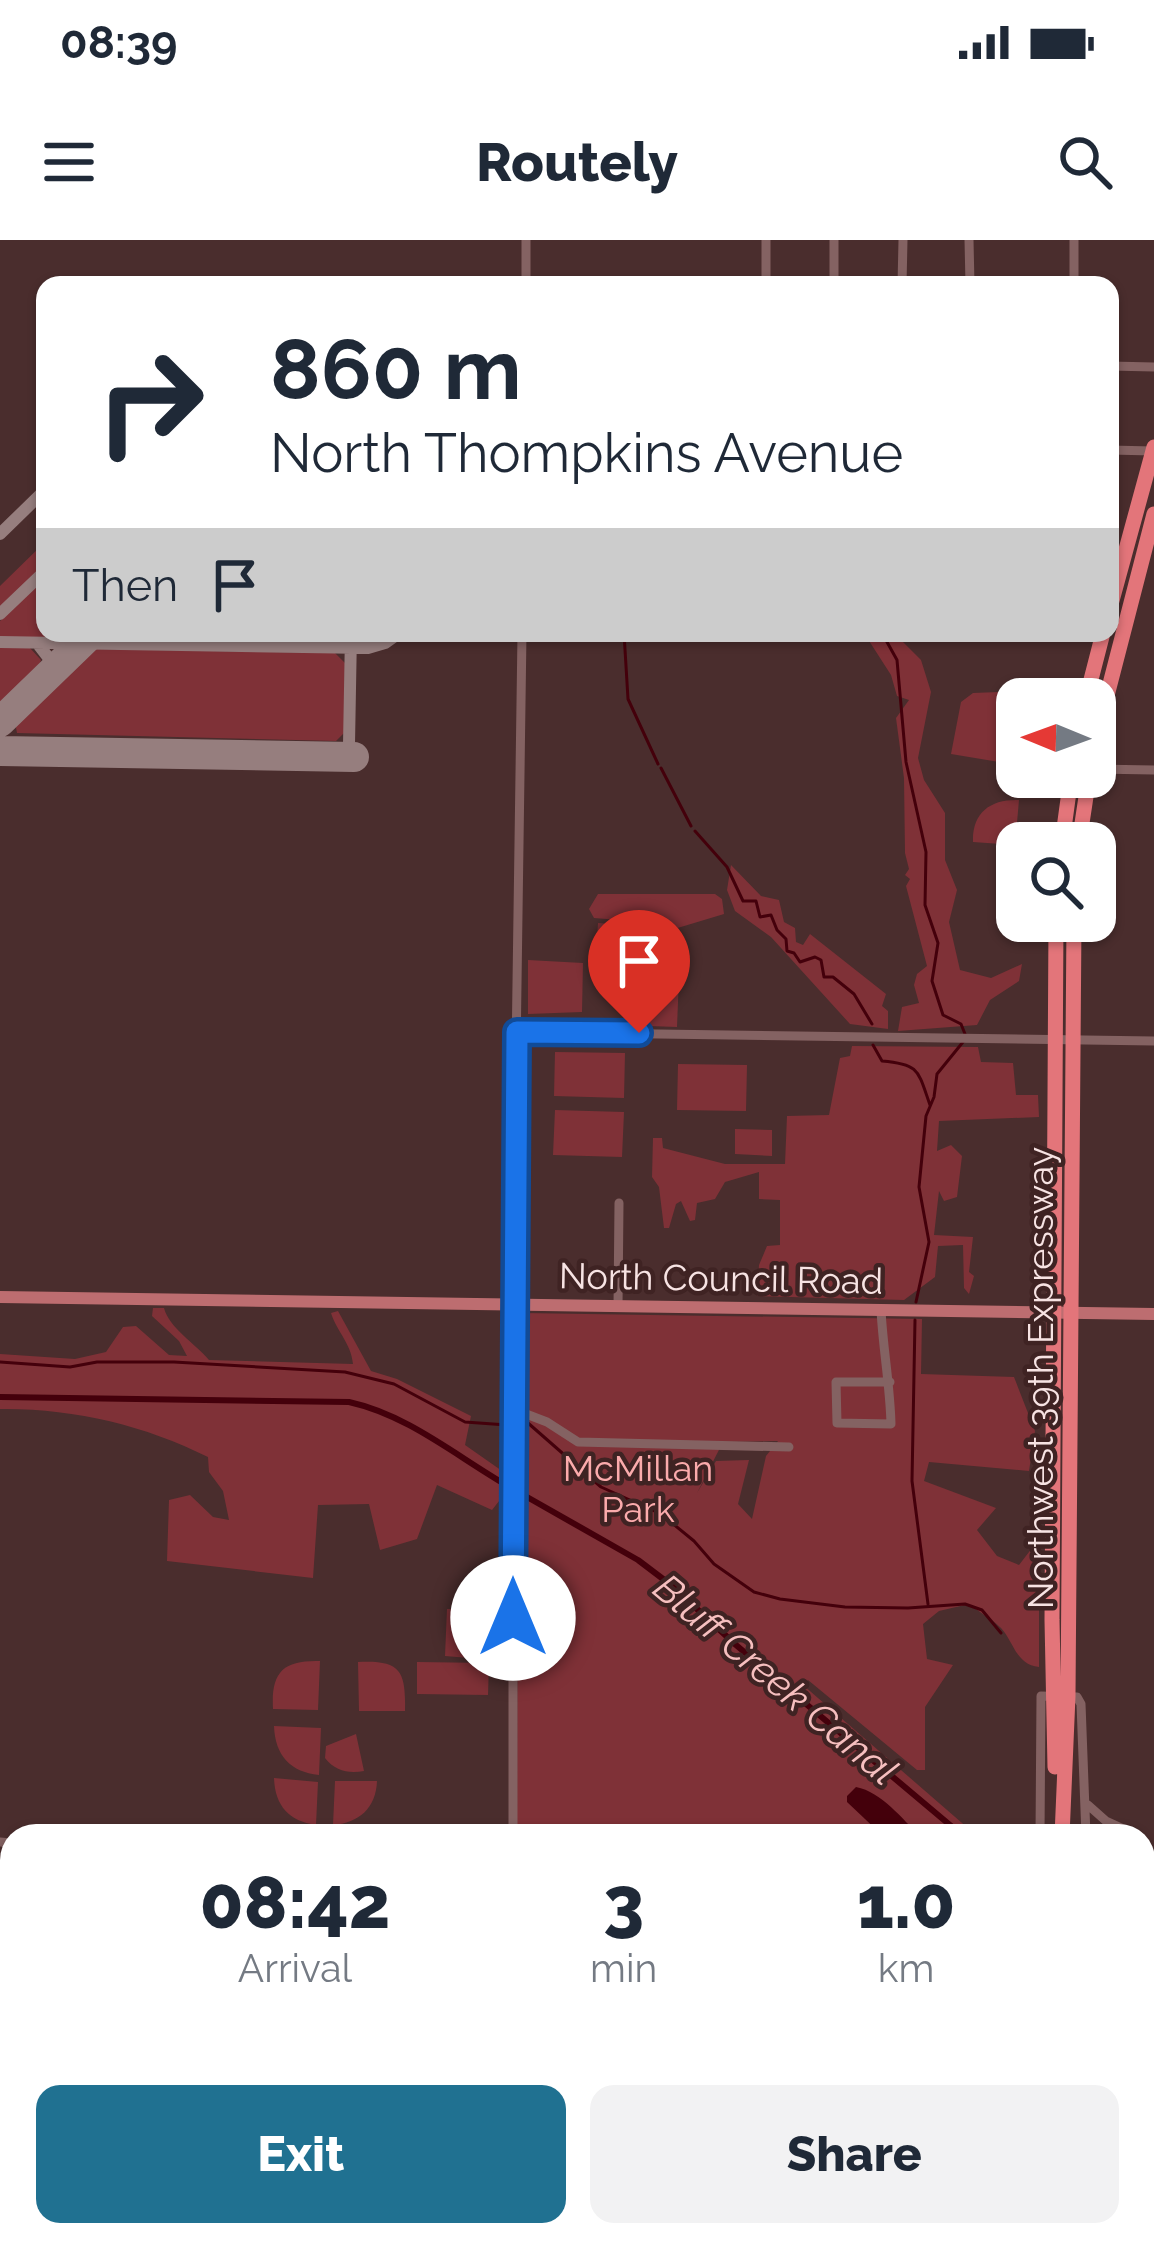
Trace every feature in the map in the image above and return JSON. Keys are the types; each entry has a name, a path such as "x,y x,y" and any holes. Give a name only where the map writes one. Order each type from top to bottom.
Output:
{"highway":[{"path":"1122,573 1148,515 1154,449"},
{"path":"1091,678 1101,642"},
{"path":"1105,678 1111,642"},
{"name":"Northwest 39th Expressway","path":"1057,942 1064,1040 1059,1824"},
{"name":"Northwest 39th Expressway","path":"1064,1040 1072,942"}],"main road":[{"name":"North Council Road","path":"0,1297 1154,1314"}],"street":[{"path":"526,240 526,276"},
{"path":"766,240 766,276"},
{"path":"834,240 834,276"},
{"path":"902,276 903,240"},
{"path":"969,240 970,276"},
{"path":"1074,276 1075,240"},
{"path":"1119,366 1154,367"},
{"path":"1119,450 1154,449"},
{"path":"513,1824 522,642"},
{"path":"1116,769 1154,770"},
{"path":"517,1032 1154,1041"},
{"path":"618,1306 619,1203"},
{"path":"881,1310 883,1359 890,1382 891,1424 836,1424 836,1382 890,1382"},
{"path":"514,1409 578,1442 789,1447"},
{"path":"1040,1824 1041,1696 1077,1697 1081,1704 1086,1824"},
{"path":"1086,1801 1113,1824"},
{"path":"1093,1824 1106,1821"}],"green space":[{"path":"36,551 36,573 0,607 0,586"},
{"path":"36,587 36,638 0,637 0,621"},
{"path":"870,642 903,642 921,660 931,692 918,758 924,780 945,813 945,860 957,890 949,922 960,970 991,978 1022,964 1019,981 990,1000 977,1025 898,1031 902,1007 919,1003 914,985 917,974 927,966 906,886 910,879 905,875 909,869 904,778 896,718 909,700 897,696 891,675"},
{"path":"0,647 30,648 41,660 37,671 0,707"},
{"path":"95,649 335,653 345,663 344,733 336,741 17,733 15,722"},
{"path":"996,692 996,762 951,754 961,702 973,693"},
{"path":"1019,800 1017,822 996,822 996,844 973,842 980,815 1000,802"},
{"path":"731,865 761,896 779,900 784,922 795,928 796,942 803,945 810,934 886,994 882,1006 888,1011 888,1029 850,1024 771,937 735,911 727,890"},
{"path":"598,894 715,894 722,899 724,914 661,933 643,922 594,918 589,909"},
{"path":"598,923 643,926 628,956 595,968"},
{"path":"528,960 583,963 582,1012 528,1014"},
{"path":"679,978 677,1027 649,1026 645,1022 672,979"},
{"path":"852,1046 978,1047 981,1062 1013,1063 1016,1095 1038,1095 1039,1117 939,1121 937,1151 951,1145 962,1156 957,1197 944,1201 939,1191 934,1235 973,1237 969,1272 974,1276 969,1294 964,1288 963,1245 938,1246 935,1277 904,1300 757,1296 759,1265 767,1246 780,1245 780,1200 759,1199 759,1172 725,1182 715,1199 697,1203 695,1220 690,1221 681,1201 669,1228 664,1228 659,1187 652,1177 653,1138 662,1138 663,1148 725,1164 785,1164 787,1116 829,1115 840,1058 850,1056"},
{"path":"555,1052 625,1053 624,1098 554,1096"},
{"path":"678,1064 747,1065 746,1111 677,1110"},
{"path":"555,1110 624,1112 622,1157 553,1155"},
{"path":"735,1129 772,1130 772,1156 735,1154"},
{"path":"153,1308 164,1308 177,1329 209,1360 353,1364 331,1313 338,1311 371,1371 471,1416 465,1445 505,1473 503,1496 492,1510 437,1485 417,1539 380,1550 369,1504 318,1505 313,1578 167,1561 169,1500 190,1495 213,1517 229,1520 223,1491 209,1472 208,1457 107,1421 0,1409 0,1354 75,1359 106,1352 123,1327 136,1326 169,1355 187,1356 179,1341 152,1316"},
{"name":"McMillan Park","path":"522,1313 922,1319 921,1374 1014,1377 1035,1431 1029,1471 929,1462 924,1481 996,1508 977,1530 997,1556 1019,1565 1039,1539 1039,1667 1025,1662 1001,1628 969,1604 939,1611 923,1624 927,1659 953,1665 925,1707 925,1770 917,1770 808,1680 803,1685 963,1824 517,1824 518,1387 522,1388","holes":["778,1441 766,1456 752,1519 738,1504 749,1460 716,1461 697,1493 723,1442"]},
{"path":"447,1609 493,1609 494,1616 507,1621 505,1661 445,1656"},
{"path":"320,1661 318,1710 273,1709 274,1686 282,1671 297,1663"},
{"path":"358,1662 383,1663 398,1670 405,1711 359,1711"},
{"path":"417,1662 489,1663 488,1695 417,1694"},
{"path":"274,1726 321,1728 319,1775 286,1760"},
{"path":"356,1734 364,1771 343,1770 325,1758 326,1746"},
{"path":"274,1778 318,1782 316,1824 298,1820 277,1797"},
{"path":"335,1781 377,1781 364,1812 351,1821 333,1824"}],"shaded area":[{"path":"856,1787 865,1790 908,1824 870,1824 847,1802"}],"waterway":[{"path":"625,642 628,699 658,764"},
{"path":"887,642 897,660 906,762 926,852 925,905 938,943 932,981 943,1015 961,1024 965,1034"},
{"path":"661,768 691,826"},
{"path":"695,831 727,867 743,901 756,901 760,917 771,915 786,939 787,951 800,962 821,960 824,977 833,977 854,994 872,1024"},
{"path":"916,1302 929,1242 919,1187 926,1116 937,1074 963,1042"},
{"path":"873,1045 882,1061 916,1071 930,1105"},
{"path":"915,1320 912,1481 928,1604"},
{"path":"0,1362 70,1367 97,1362 174,1362 345,1372 394,1384 465,1422 507,1425"},
{"name":"Bluff Creek Canal","path":"0,1397 349,1402 412,1426 508,1486"},
{"path":"517,1425 528,1423 601,1487 661,1514 714,1564 754,1592 845,1607 965,1604 982,1610 1001,1633"},
{"name":"Bluff Creek Canal","path":"520,1493 638,1560 671,1585 949,1824"}],"taxiway":[{"path":"0,534 36,499"},
{"path":"0,614 36,580"},
{"path":"0,642 368,648 386,642"},
{"path":"327,756 343,754 349,744 351,642"},
{"path":"38,644 51,661 44,679"}],"runway":[{"path":"0,722 83,642"},
{"path":"0,751 354,757"}],"route":[{"path":"513,1618 517,1032 639,1033"}]}
